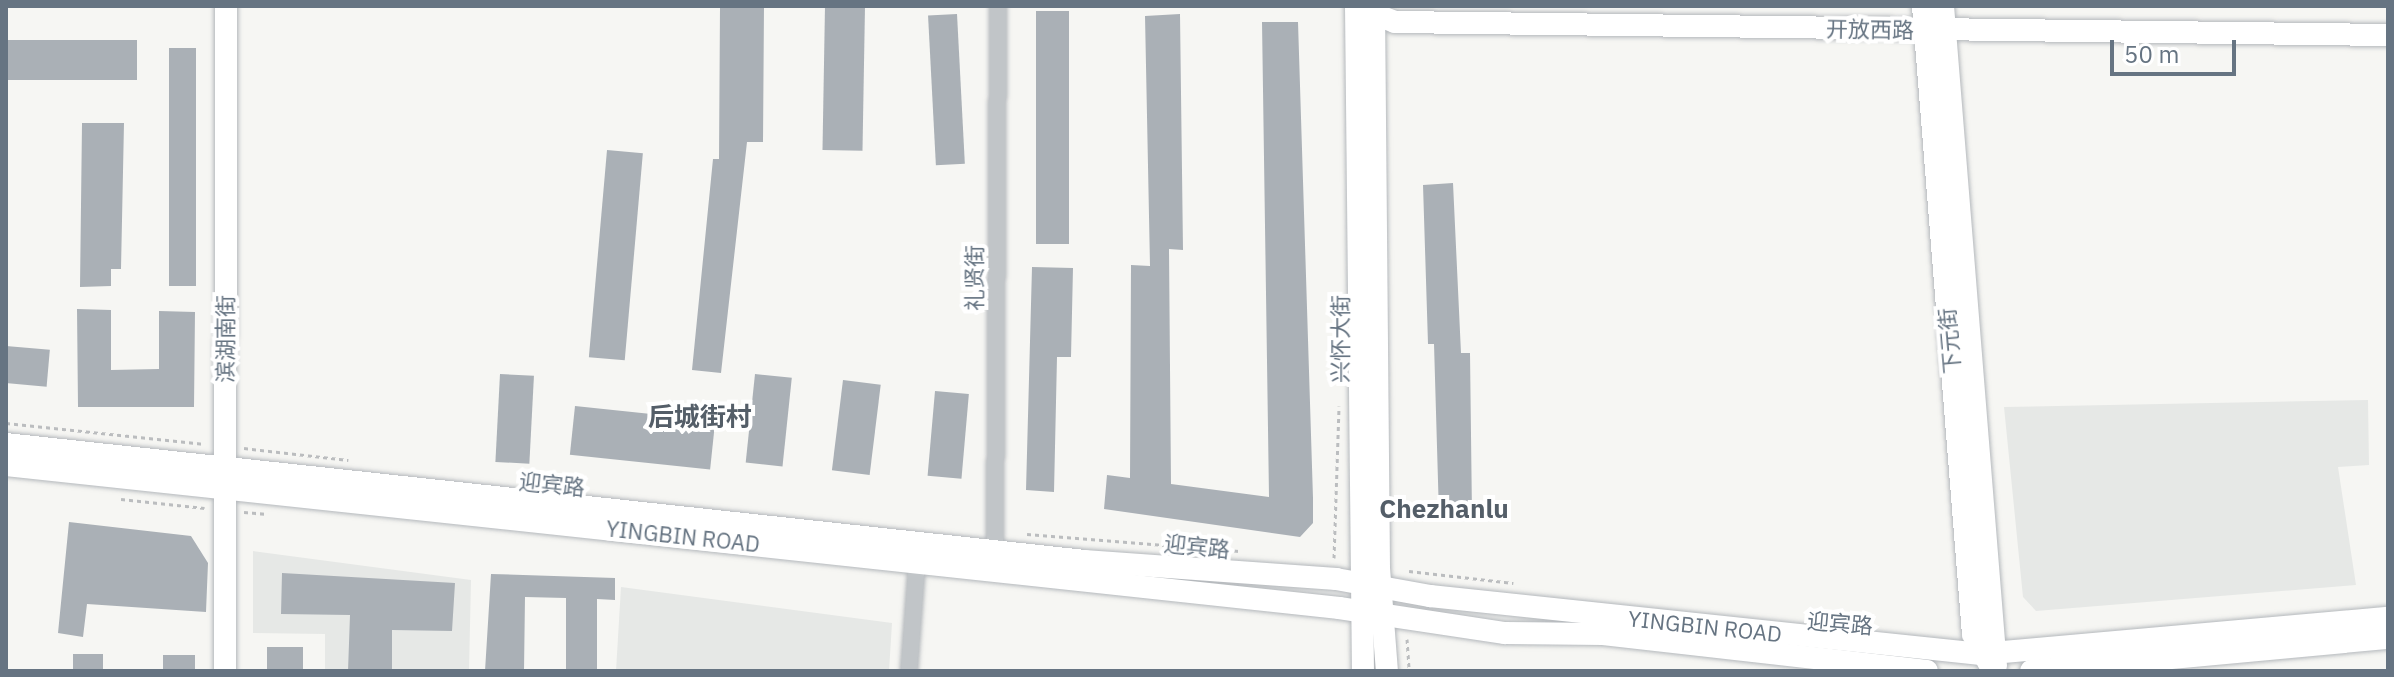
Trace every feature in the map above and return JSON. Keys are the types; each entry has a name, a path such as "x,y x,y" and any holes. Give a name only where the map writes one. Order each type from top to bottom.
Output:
{"main road":[{"name":"滨湖南街","path":"225,671 226,6"},
{"name":"下元街","path":"1923,6 1934,30 1991,662"},
{"name":"下元街","path":"1934,30 1943,6"},
{"name":"开放西路","path":"1365,9 1934,30 2388,35"},
{"name":"兴怀大街","path":"1363,671 1358,574 1365,9"},
{"name":"YINGBIN ROAD","path":"6,444 224,455 995,542 1358,574 1991,662 2388,618"},
{"name":"YINGBIN ROAD","path":"6,465 224,492 917,561 1359,611"},
{"name":"兴怀大街","path":"1358,574 1384,615 1387,671"},
{"name":"迎宾路","path":"1359,611 1927,671"},
{"path":"2031,671 2388,638"}],"street":[{"name":"礼贤街","path":"995,542 998,6"},
{"path":"909,671 917,561"}],"path":[{"name":"兴怀大街","path":"1340,399 1358,574"},
{"path":"6,423 224,455 350,460"},
{"name":"迎宾路","path":"995,542 1246,552"},
{"path":"1321,560 1358,574 1521,585"}],"shaded area":[{"path":"2368,400 2369,465 2338,467 2356,585 2036,611 2023,597 2004,407"},
{"path":"253,551 471,580 469,671 325,671 325,634 253,633"},
{"path":"621,587 892,623 889,671 616,671"}],"building":[{"path":"720,6 764,6 763,142 747,142 721,373 692,370 713,159 719,159"},
{"path":"825,6 865,7 862,151 822,150"},
{"path":"1036,11 1069,11 1069,244 1036,244"},
{"path":"957,14 965,164 936,165 928,16"},
{"path":"1180,14 1183,250 1169,249 1171,484 1269,497 1262,22 1298,22 1313,498 1313,523 1300,537 1104,509 1107,475 1130,478 1131,265 1150,266 1145,16"},
{"path":"6,40 137,40 137,80 6,80"},
{"path":"169,48 196,48 196,286 169,286"},
{"path":"82,123 124,123 121,269 111,269 111,286 80,287"},
{"path":"607,150 643,153 625,360 589,357"},
{"path":"1453,183 1461,353 1470,353 1472,515 1439,515 1434,344 1428,344 1423,185"},
{"path":"1032,267 1073,268 1071,357 1057,357 1054,492 1026,490"},
{"path":"77,309 111,310 111,370 159,369 159,311 195,312 194,407 78,407"},
{"path":"6,346 50,350 47,387 6,383"},
{"path":"500,374 534,376 529,464 495,462"},
{"path":"755,374 792,378 782,466 746,463"},
{"path":"843,380 881,385 870,475 832,470"},
{"path":"935,391 969,394 961,479 928,476"},
{"path":"575,406 715,421 710,469 570,455"},
{"path":"69,522 191,536 208,563 206,612 87,604 83,637 58,633"},
{"path":"282,573 455,583 452,631 392,630 392,671 348,671 350,615 281,614"},
{"path":"491,574 615,578 615,600 597,599 597,671 566,671 566,598 525,597 524,671 485,671"},
{"path":"267,647 303,647 303,671 267,671"},
{"path":"73,654 103,654 103,671 73,671"},
{"path":"163,655 195,655 195,671 163,671"}],"district":[{"name":"后城街村","path":"700,417"},
{"name":"Chezhanlu","path":"1444,509"}]}
